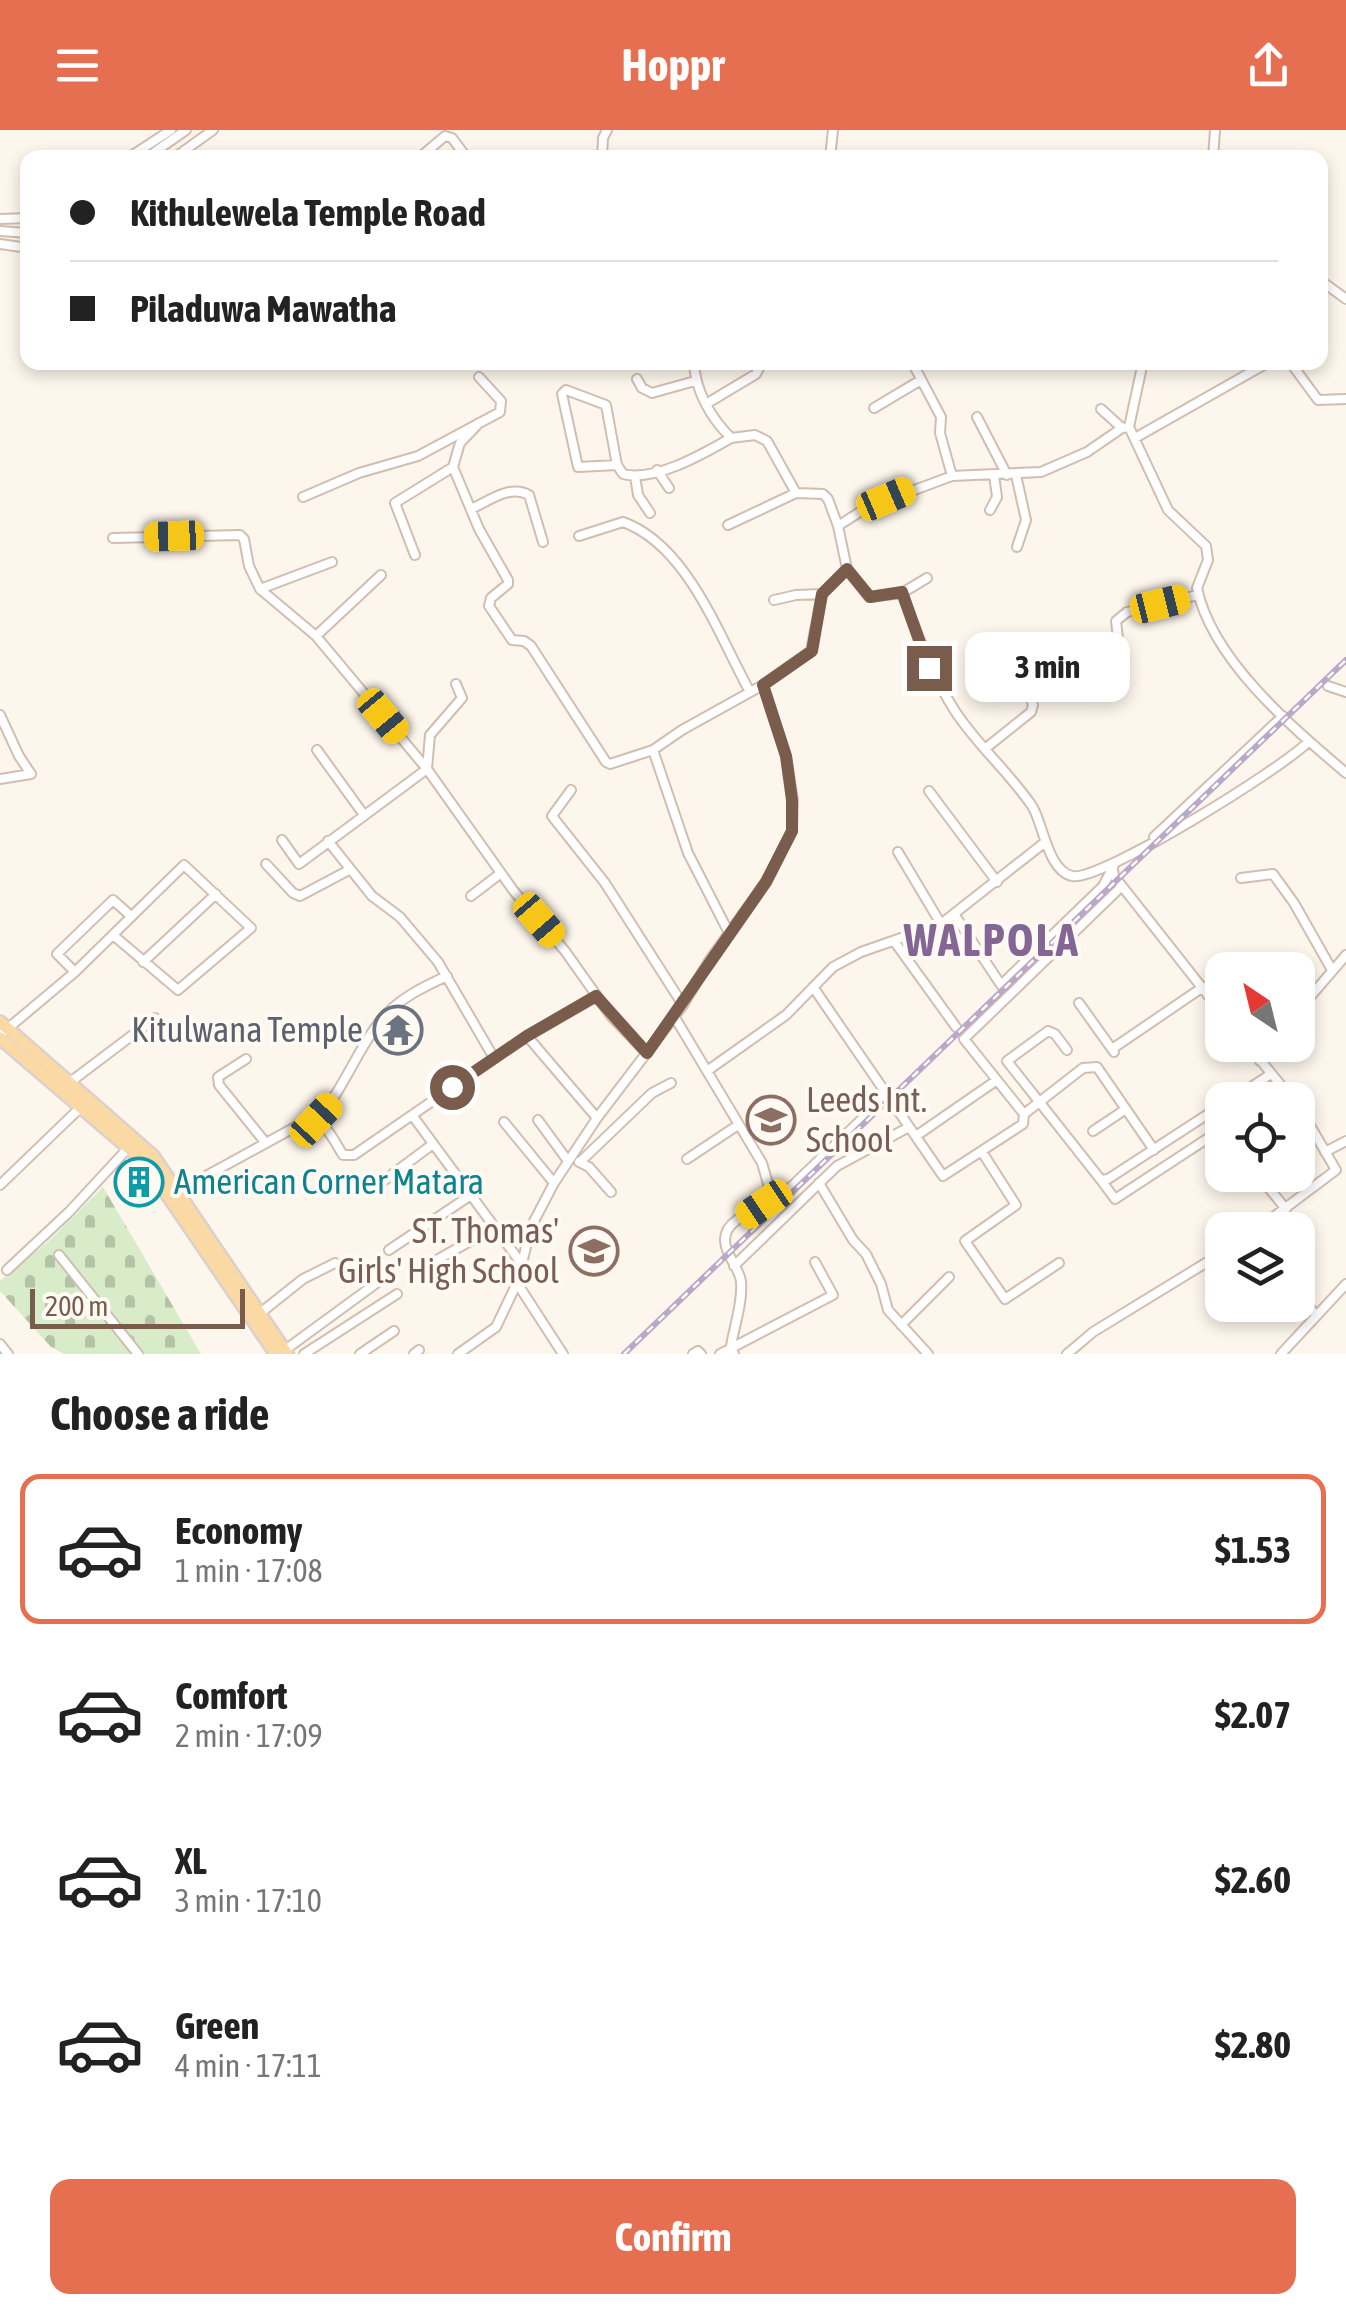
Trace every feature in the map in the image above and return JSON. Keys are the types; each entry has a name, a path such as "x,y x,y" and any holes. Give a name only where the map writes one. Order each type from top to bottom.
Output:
{"main road":[{"path":"2,1032 69,1083 153,1156 174,1194 283,1353"},
{"path":"2,1032 130,1146 174,1194"}],"street":[{"path":"140,150 171,130"},
{"path":"157,150 186,130"},
{"path":"185,150 212,130"},
{"path":"428,150 449,134"},
{"path":"694,370 695,380 714,421 730,438"},
{"path":"706,404 758,370"},
{"path":"916,370 941,417 940,433 952,476"},
{"path":"838,526 866,508 952,476 1041,472 1087,452 1126,427 1141,370"},
{"path":"1135,438 1256,370"},
{"path":"1296,370 1318,400 1346,399"},
{"path":"304,497 358,474 418,456 503,407 479,376"},
{"path":"636,379 652,394 695,380"},
{"path":"874,408 921,380"},
{"path":"617,466 585,468 575,462 562,394 566,390 606,405 617,466 623,474 635,476 690,462 730,438 754,435 767,441 796,494"},
{"path":"1101,408 1135,438 1168,510 1206,546 1208,560 1198,595 1220,642 1283,716 1346,773"},
{"path":"977,417 1012,475 1026,520 1017,547"},
{"path":"479,422 460,444 453,467 508,580 488,603 512,640 531,646 610,764 653,750 812,651 822,594 847,569"},
{"path":"1066,461 1073,474"},
{"path":"416,556 395,503 453,467"},
{"path":"656,470 669,488"},
{"path":"990,510 997,497 994,474"},
{"path":"635,476 638,495 650,513"},
{"path":"471,509 521,490 529,496 543,542"},
{"path":"728,525 796,494 823,494 837,518 847,569 870,597 902,592 926,578"},
{"path":"580,536 623,522 658,540 694,589 749,690"},
{"path":"113,538 236,534 244,540 249,566 260,589 316,636 428,769 501,873 565,950 596,996 647,1053"},
{"path":"260,589 332,562"},
{"path":"316,636 382,574"},
{"path":"902,592 929,668 957,714 1035,810 1044,843 1067,875 1076,877 1113,866 1272,771 1309,741"},
{"path":"774,600 796,594 822,594"},
{"path":"986,748 1031,712 1027,679 1048,666 1119,647 1119,616 1198,595"},
{"path":"428,769 430,735 462,698 456,684"},
{"path":"573,1160 598,1118 683,1005 766,882 792,831 786,756 763,685"},
{"path":"1328,686 1346,692"},
{"path":"0,715 32,774 0,779"},
{"path":"954,914 1001,984 1103,886 1113,866 1146,844 1283,716"},
{"path":"318,750 364,815"},
{"path":"653,750 688,853 729,932"},
{"path":"282,840 300,864 428,769"},
{"path":"572,790 552,816 604,883 683,1005"},
{"path":"928,791 997,882"},
{"path":"328,841 372,896 400,917 447,976 494,1058"},
{"path":"707,1070 786,1016 843,961 941,924 1044,843"},
{"path":"898,852 941,924"},
{"path":"266,864 292,893 300,896 349,870"},
{"path":"2,1032 75,972 184,865 250,928 178,990 113,935"},
{"path":"1113,866 1114,876 1205,990"},
{"path":"471,896 501,873"},
{"path":"1241,878 1273,874 1332,970"},
{"path":"813,987 943,1176 1024,1124 1024,1114 964,1039 1122,886"},
{"path":"143,962 216,894"},
{"path":"75,972 57,954 113,900 132,916"},
{"path":"894,942 956,1026"},
{"path":"1315,990 1345,960"},
{"path":"174,1194 308,1120 316,1120 334,1100 380,1021 400,1002 447,976"},
{"path":"1079,1003 1113,1050 1203,987"},
{"path":"316,1120 348,1157 527,1036 596,996"},
{"path":"674,1016 762,1162 772,1194"},
{"path":"69,1083 155,1018"},
{"path":"1067,1050 1048,1031 1006,1060 1115,1199 1205,1140"},
{"path":"527,1036 598,1118"},
{"path":"246,1060 218,1078 219,1085 266,1142"},
{"path":"1261,1062 1277,1082"},
{"path":"1024,1114 1083,1068 1097,1067 1154,1150"},
{"path":"1258,1082 1270,1074"},
{"path":"916,1136 997,1080"},
{"path":"458,1354 496,1327 517,1283 531,1227 554,1182 573,1160 652,1093 671,1083"},
{"path":"772,1194 782,1194 791,1187 887,1095"},
{"path":"0,1185 82,1106"},
{"path":"1093,1132 1126,1110"},
{"path":"412,1115 521,1263"},
{"path":"1101,1180 1205,1117"},
{"path":"538,1120 573,1160 589,1167 611,1192"},
{"path":"504,1122 554,1182"},
{"path":"687,1159 738,1125"},
{"path":"734,1266 837,1166 909,1127"},
{"path":"1282,1212 1336,1170 1315,1136"},
{"path":"1325,1152 1346,1141"},
{"path":"378,1185 433,1144"},
{"path":"7,1270 70,1212 130,1146"},
{"path":"982,1152 1016,1205 964,1240 1006,1299 1059,1263"},
{"path":"819,1183 866,1254 888,1310 928,1354"},
{"path":"1272,1192 1286,1209"},
{"path":"732,1350 741,1281 726,1246 729,1227 764,1204 772,1194"},
{"path":"389,1250 471,1195"},
{"path":"416,1268 494,1227"},
{"path":"59,1255 138,1354"},
{"path":"720,1354 833,1296 815,1262"},
{"path":"256,1317 304,1279 335,1263"},
{"path":"1067,1354 1094,1332 1205,1263"},
{"path":"901,1325 949,1277"},
{"path":"283,1353 378,1282"},
{"path":"517,1283 563,1354"},
{"path":"1281,1354 1346,1284"},
{"path":"304,1354 397,1294"},
{"path":"360,1354 394,1331"},
{"path":"0,1344 8,1354"},
{"path":"474,1344 478,1354"},
{"path":"692,1354 701,1354"}],"green space":[{"path":"103,1187 201,1354 64,1354 51,1347 0,1291 0,1281 50,1240"}],"railway":[{"path":"624,1354 1346,660"}],"place":[{"name":"Kitulwana Temple","path":"398,1030"},
{"name":"Leeds Int. School","path":"771,1120"},
{"name":"American Corner Matara","path":"139,1182"},
{"name":"ST. Thomas' Girls' High School","path":"594,1251"}],"district":[{"name":"WALPOLA","path":"992,940"}],"route":[{"path":"452,1087 527,1036 596,996 647,1053 766,882 792,831 786,756 763,685 812,651 822,594 847,569 865,595 873,598 902,592 929,668"}]}
